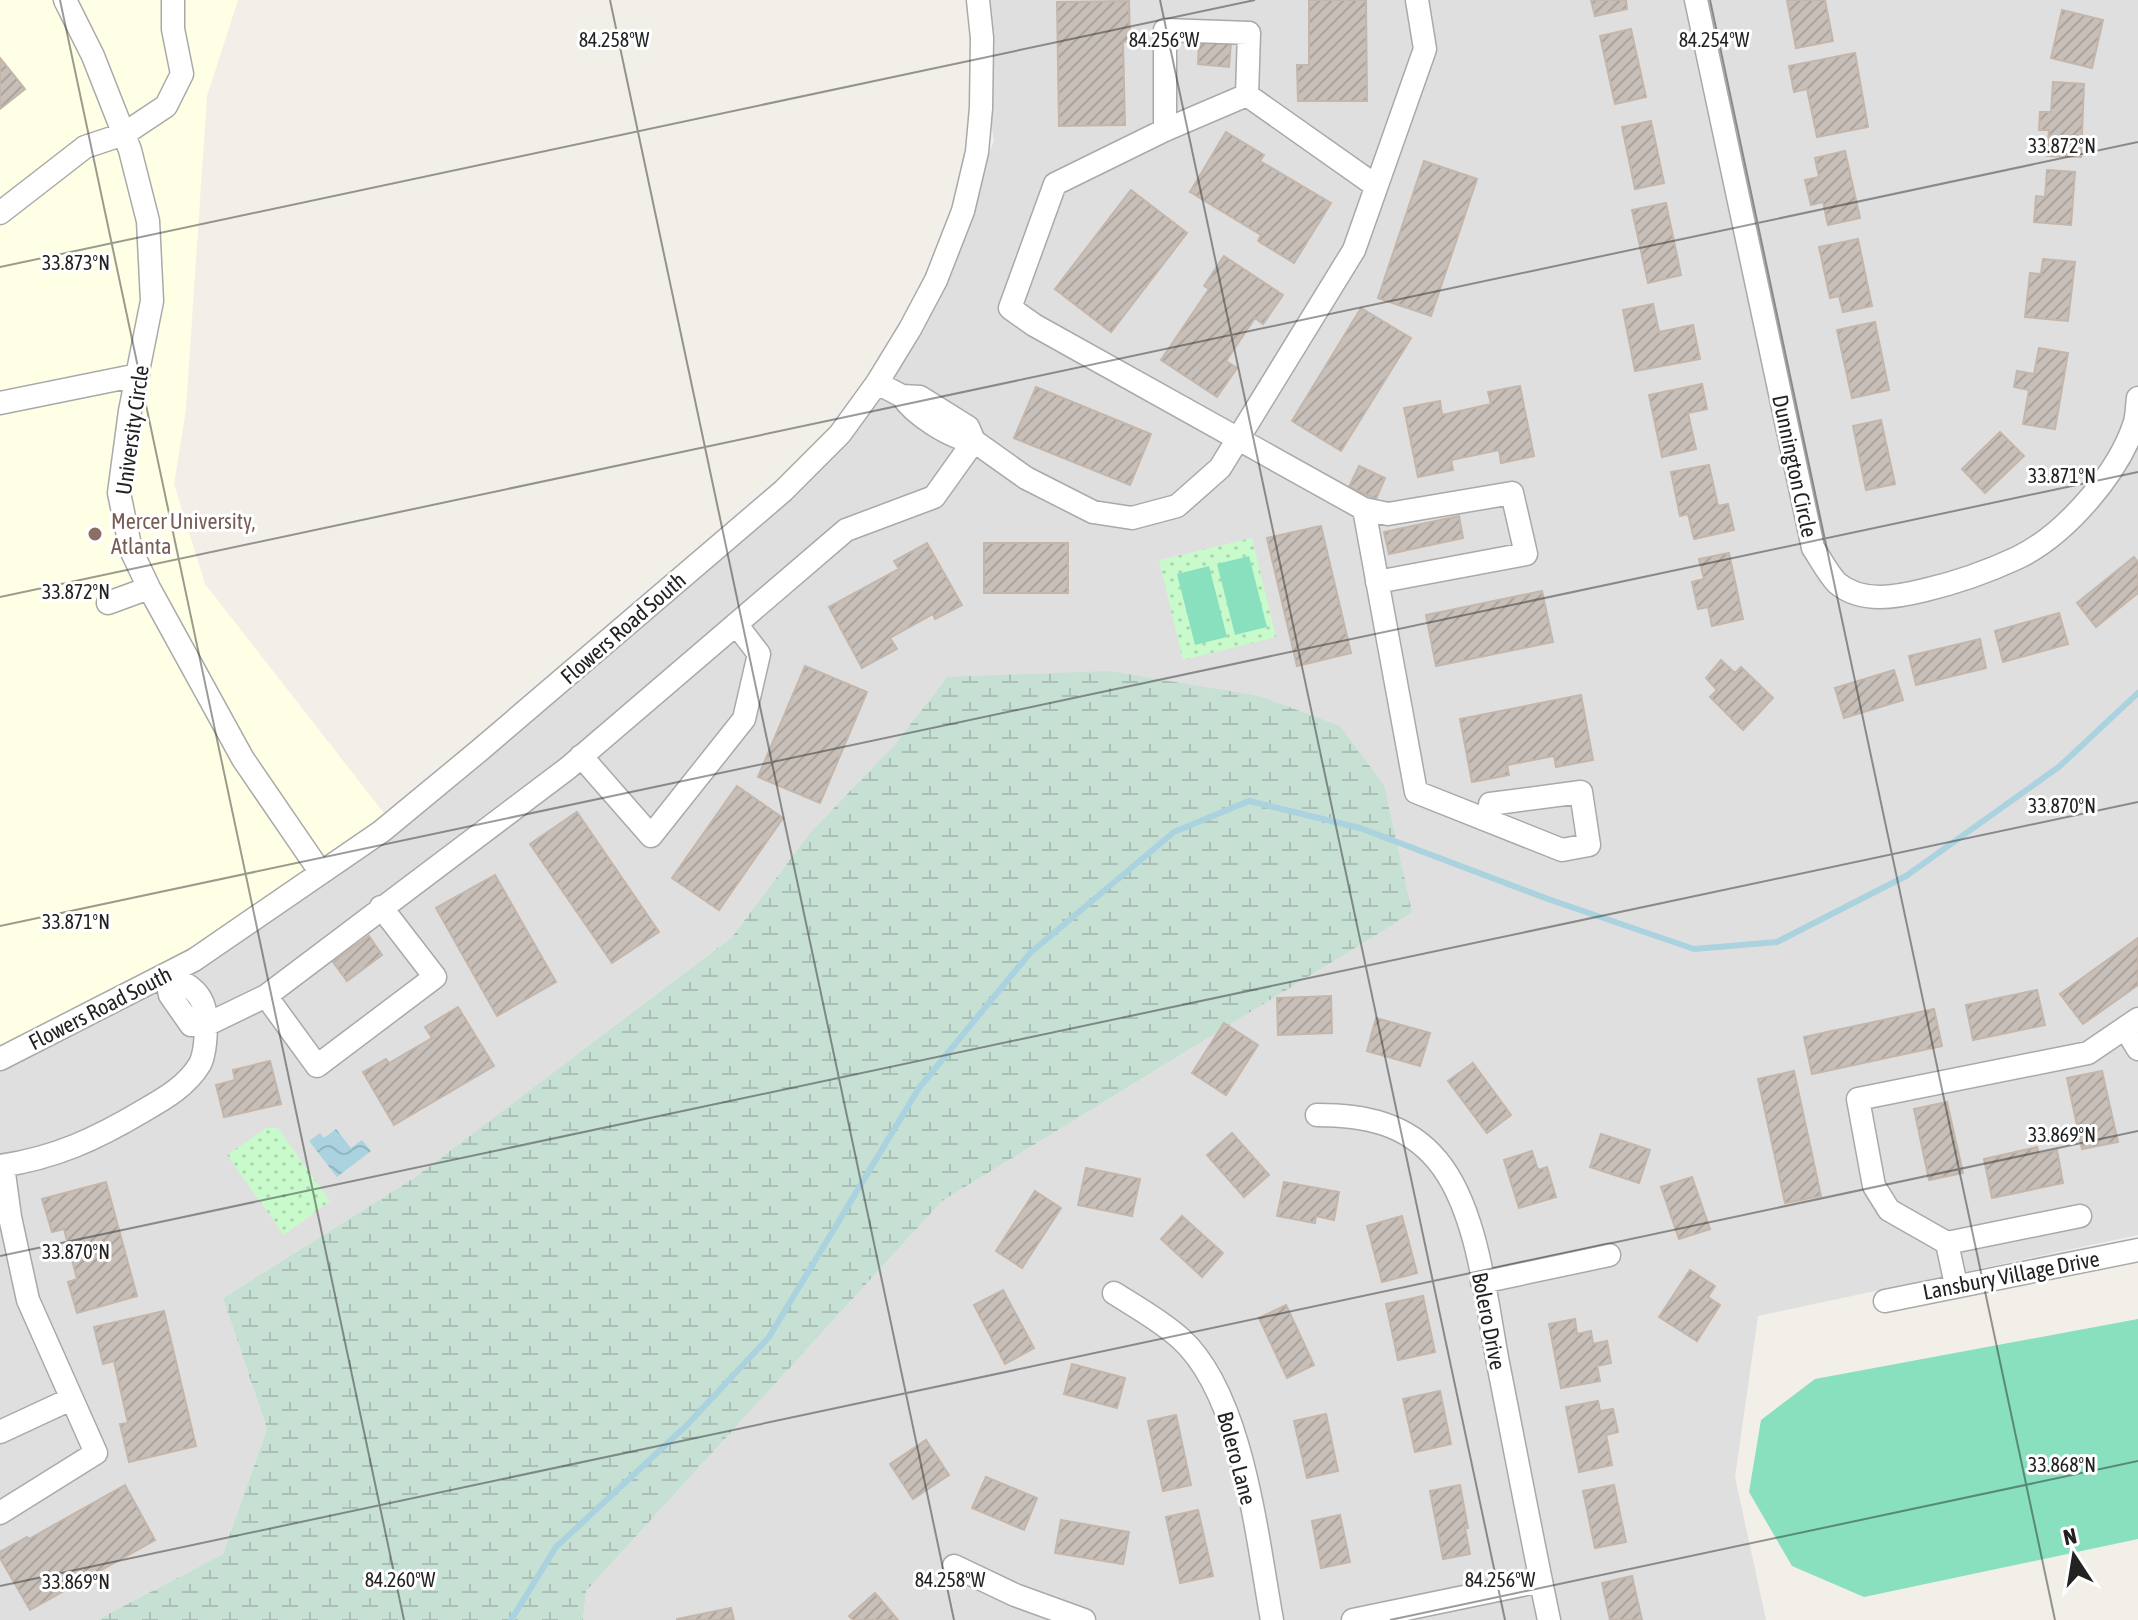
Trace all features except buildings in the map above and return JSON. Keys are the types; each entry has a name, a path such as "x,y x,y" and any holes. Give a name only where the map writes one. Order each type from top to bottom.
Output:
{"street":[{"name":"University Circle","path":"65,0 93,56 124,134 148,221 152,301 119,493 131,550 243,759 321,873"},
{"path":"0,213 85,147 124,134 166,106 182,74 173,29 173,0"},
{"name":"Flowers Road South","path":"0,1059 194,960 382,831 783,491 840,434 877,383 936,280 963,211 977,152 980,123 982,38 978,0"},
{"path":"877,383 906,402 910,424 1093,512 1132,518 1177,506 1220,468 1354,250 1425,49 1417,0"},
{"name":"Dunnington Circle","path":"1696,0 1813,548 1837,583 1862,595 1891,598 1938,587 2019,557 2058,530 2094,493 2118,458 2135,421 2138,398"},
{"path":"1165,130 1165,30 1249,33 1247,95"},
{"path":"1247,95 1376,186"},
{"path":"1247,95 1165,130 1055,184 1010,308 1034,325 1364,509 1388,514 1512,493 1526,554 1377,582"},
{"path":"0,403 138,375"},
{"path":"166,975 170,995 191,1025 206,1025 266,996 581,756 846,530 934,497 968,450 968,427 920,397 906,402"},
{"path":"1364,509 1416,792 1492,822"},
{"path":"108,603 149,588"},
{"path":"581,756 651,836 744,719 759,654 736,624"},
{"path":"266,996 317,1066 435,977 381,907"},
{"path":"2080,1216 1947,1243 1889,1210 1874,1186 1858,1099 2088,1053 2132,1024 2138,1049"},
{"path":"0,1513 96,1453 28,1300 2,1166 51,1156 96,1138 174,1093 201,1063 206,1025"},
{"name":"Bolero Drive","path":"1317,1115 1370,1118 1398,1128 1419,1142 1438,1161 1457,1190 1467,1216 1482,1282 1549,1620"},
{"path":"1947,1243 1956,1285"},
{"name":"Lansbury Village Drive","path":"1885,1301 2138,1250"},
{"path":"1482,1282 1609,1255"},
{"name":"Bolero Lane","path":"1114,1293 1181,1339 1205,1370 1228,1413 1240,1454 1272,1620"},
{"path":"0,1432 71,1399"},
{"path":"954,1566 1015,1595 1084,1620"},
{"path":"1353,1620 1541,1581"}],"shaded area":[{"name":"Mercer University, Atlanta","path":"0,0 238,0 207,96 186,409 174,484 205,584 387,817 270,905 0,1048"},
{"path":"971,0 2138,0 2138,1235 1758,1316 1735,1477 1766,1620 583,1620 586,1591 942,1201 1412,913 947,677 895,744 810,833 732,937 414,1178 223,1298 267,1429 223,1554 97,1620 0,1620 0,1048 295,892 818,469 935,288 994,141"}],"green space":[{"path":"1252,538 1276,637 1183,660 1159,560"},
{"path":"1249,556 1267,627 1235,635 1217,564"},
{"path":"1209,566 1227,637 1195,645 1177,574"},
{"path":"1109,671 1259,696 1340,726 1384,785 1412,913 942,1201 586,1591 583,1620 97,1620 223,1554 267,1429 223,1298 414,1178 732,937 810,833 895,744 947,677"},
{"path":"266,1128 278,1128 330,1201 284,1235 227,1155"},
{"path":"2138,1319 2138,1539 1864,1597 1792,1566 1749,1492 1761,1420 1815,1379"}],"water":[{"path":"336,1129 351,1148 362,1140 371,1151 337,1177 309,1141 320,1133 324,1138"}],"waterway":[{"path":"511,1620 556,1547 687,1425 769,1337 919,1088 1030,953 1174,832 1249,801 1360,828 1548,899 1694,949 1777,942 1906,876 2060,766 2138,693"}],"place":[{"name":"Mercer University, Atlanta","path":"95,534"}]}
